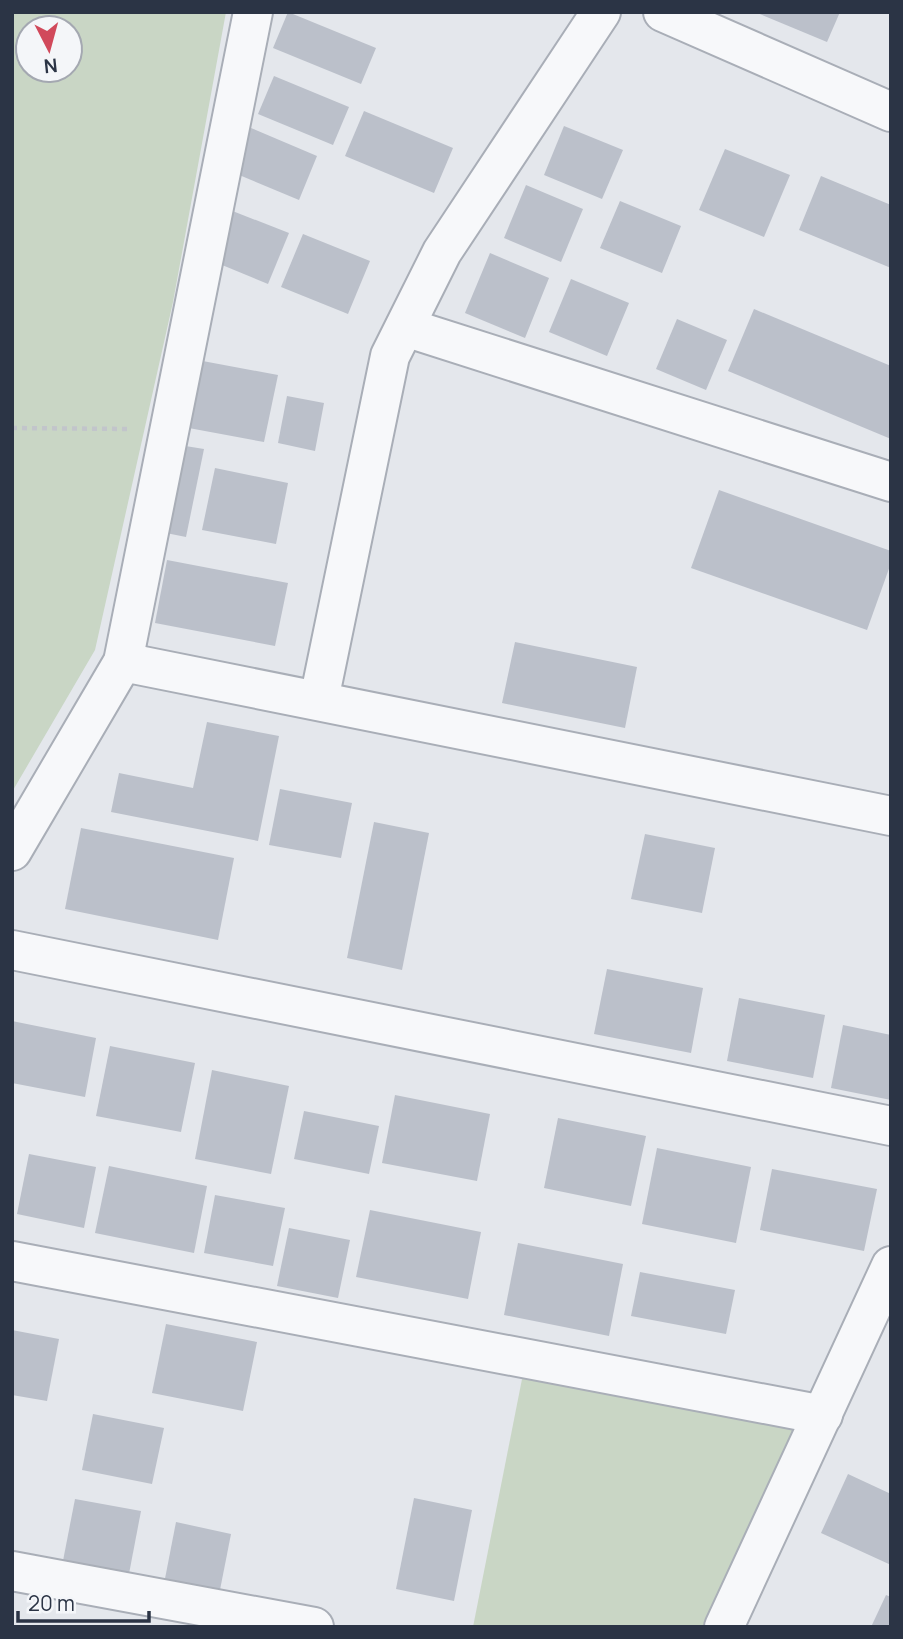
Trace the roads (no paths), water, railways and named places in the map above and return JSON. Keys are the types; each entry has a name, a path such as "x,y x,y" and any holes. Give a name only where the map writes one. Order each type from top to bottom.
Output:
{"street":[{"path":"12,851 123,662 253,12"},
{"path":"319,700 390,356 442,252 601,12"},
{"path":"663,12 891,112"},
{"path":"405,327 891,482"},
{"path":"123,662 891,816"},
{"path":"12,950 891,1126"},
{"path":"12,1261 823,1415"},
{"path":"724,1627 891,1266"},
{"path":"12,1571 314,1627"}]}
